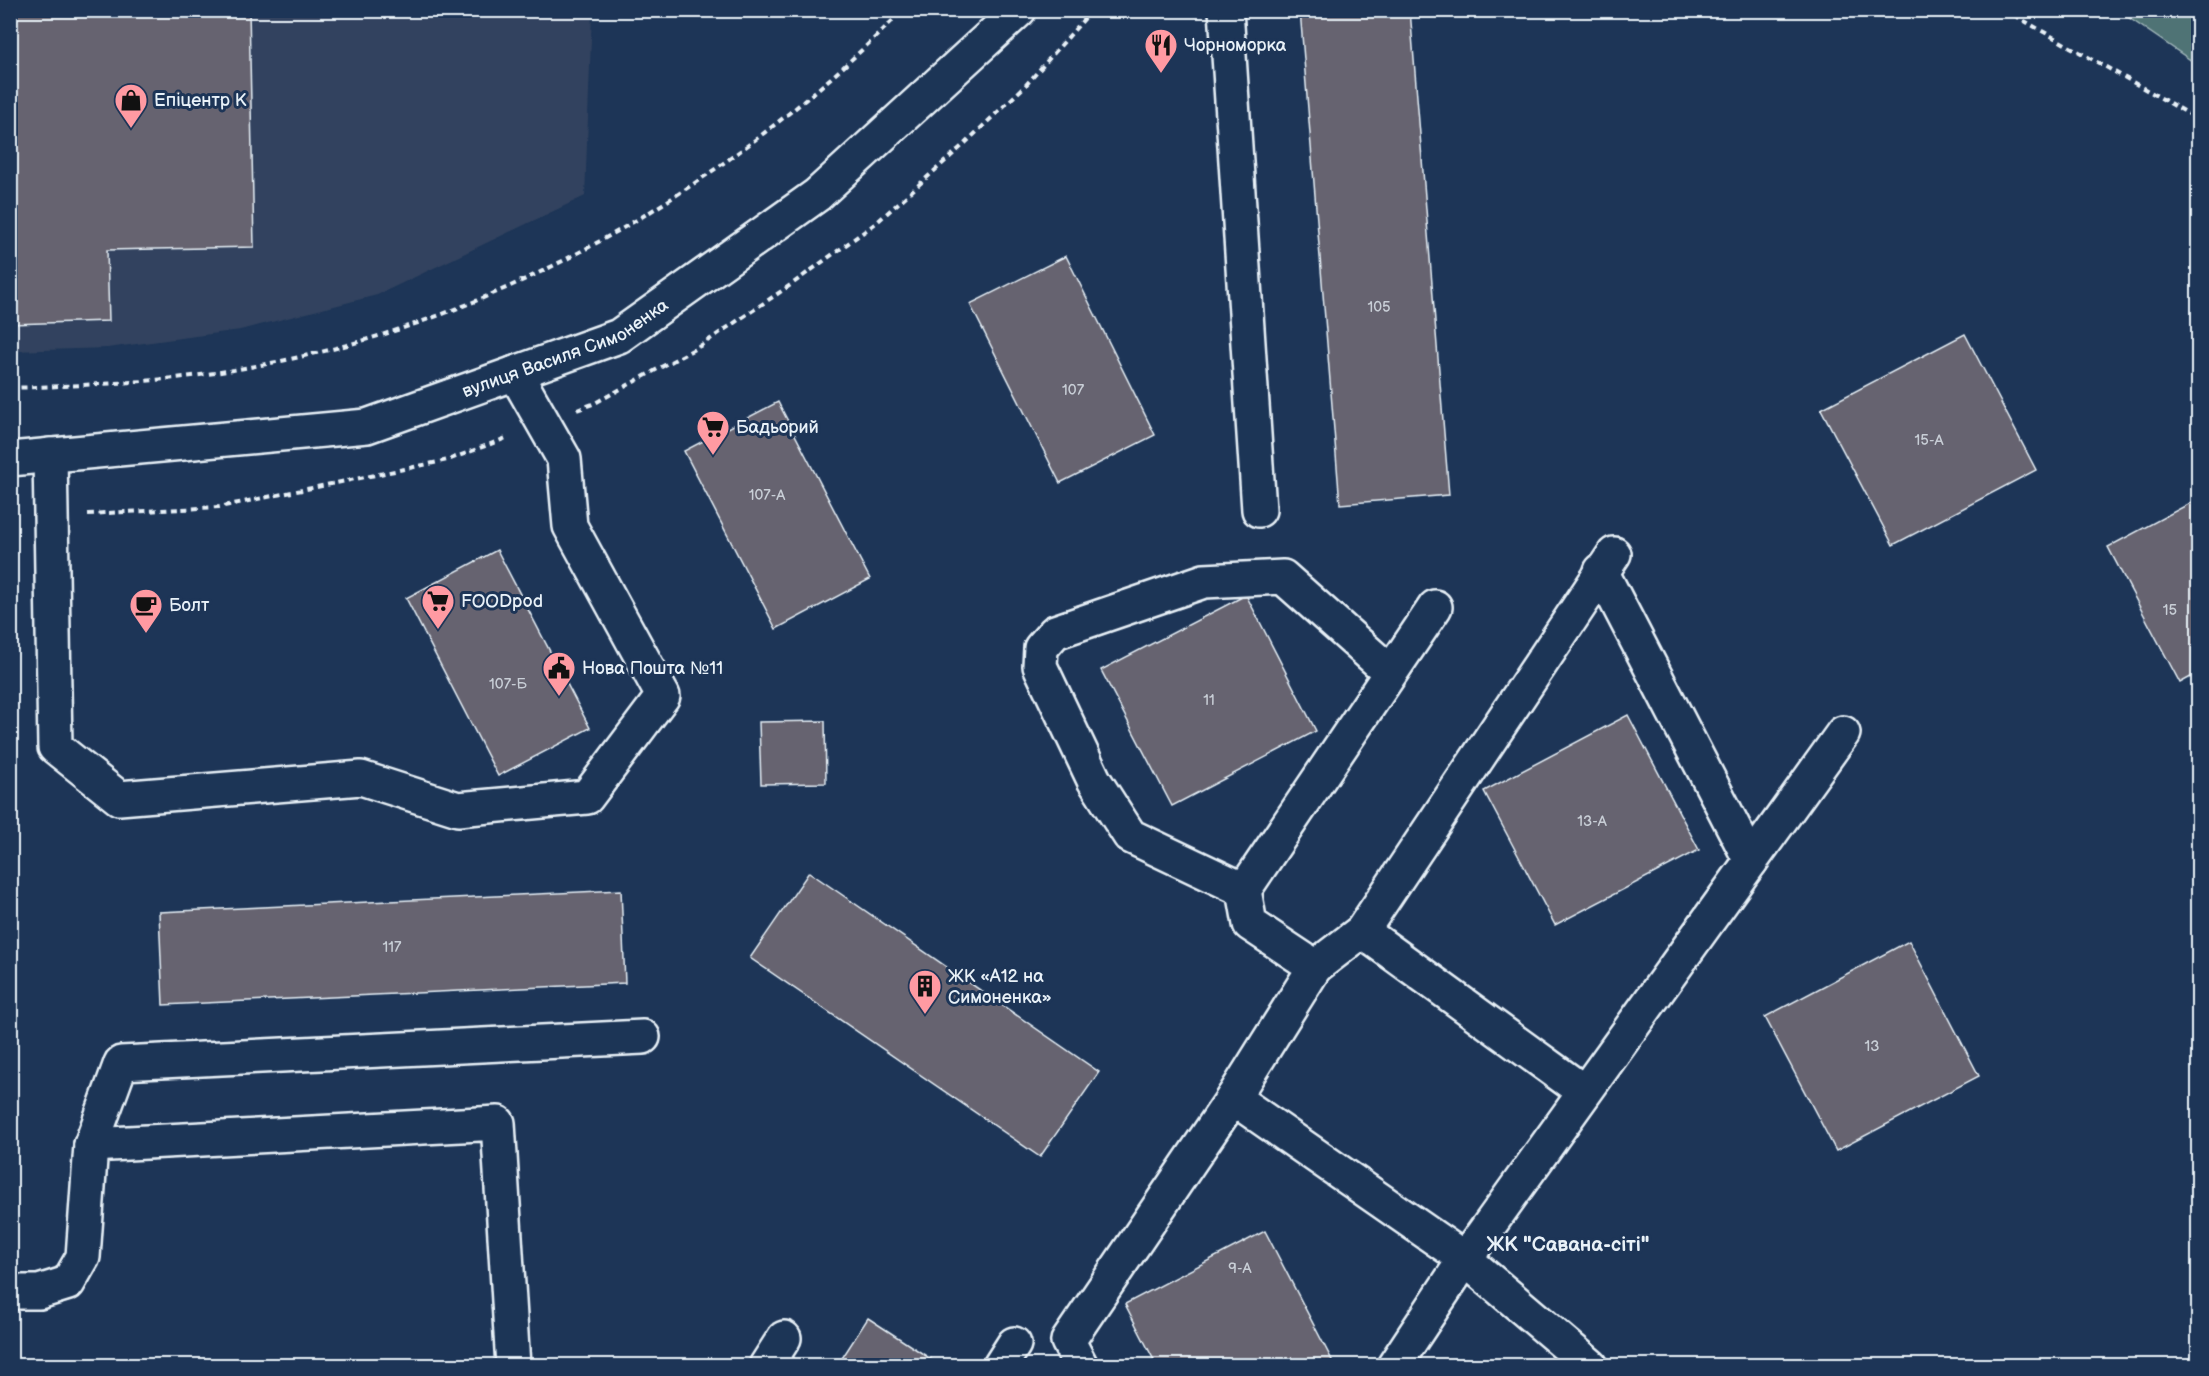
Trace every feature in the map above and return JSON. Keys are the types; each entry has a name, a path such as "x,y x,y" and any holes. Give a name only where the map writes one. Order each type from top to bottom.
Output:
{"street":[{"name":"вулиця Василя Симоненка","path":"10,459 367,426 619,336 818,195 1019,10"},
{"path":"1226,10 1259,510"},
{"path":"50,455 55,747 118,798 361,778 458,809 587,797 663,696 570,526 564,459 515,373"},
{"path":"1067,1357 1315,967 1362,931 1608,562 1751,861"},
{"path":"1244,890 1130,836 1094,780 1040,666 1041,648 1055,632 1204,581 1283,577 1390,672"},
{"path":"1315,967 1250,924 1244,890 1435,607"},
{"path":"1394,1365 1465,1259 1843,733"},
{"path":"1362,931 1584,1092"},
{"path":"10,1292 39,1292 68,1283 83,1257 92,1145 120,1063 644,1037"},
{"path":"1233,1098 1465,1259 1591,1365"},
{"path":"92,1145 498,1123 513,1365"},
{"path":"766,1365 784,1338"}],"path":[{"path":"10,388 133,382 250,367 361,340 451,312 566,259 626,227 689,188 753,142 809,97 861,53 903,10"},
{"path":"2005,10 2199,119"}],"shaded area":[{"path":"10,11 592,11 585,196 377,295 240,330 107,348 11,351"}],"green space":[{"path":"2119,11 2198,11 2198,65"}],"building":[{"name":"Епіцентр К","path":"10,10 249,10 254,247 107,250 109,321 10,324"},
{"path":"1300,10 1410,10 1449,495 1340,504"},
{"path":"1066,256 1155,435 1060,483 970,304"},
{"path":"1965,334 2036,470 1893,545 1821,409"},
{"path":"778,402 870,579 776,629 684,451"},
{"path":"2198,499 2198,673 2180,683 2108,547"},
{"path":"497,550 590,728 498,776 406,598"},
{"path":"1246,595 1316,731 1172,806 1101,670"},
{"path":"1628,715 1699,850 1555,925 1484,791"},
{"path":"825,721 826,783 761,784 759,722"},
{"name":"ЖК «А12 на Симоненка»","path":"809,872 1099,1072 1040,1157 750,958"},
{"path":"621,890 625,983 163,1005 159,912"},
{"path":"1909,941 1979,1076 1836,1151 1765,1017"},
{"path":"1265,1231 1335,1366 1157,1366 1125,1304"},
{"path":"868,1318 937,1363 935,1366 837,1366"}],"place":[{"name":"Чорноморка","path":"1161,74"},
{"name":"Епіцентр К","path":"131,129"},
{"name":"Бадьорий","path":"713,456"},
{"name":"FOODpod","path":"438,630"},
{"name":"Болт","path":"146,634"},
{"name":"Нова Пошта №11","path":"559,697"},
{"name":"ЖК «А12 на Симоненка»","path":"925,1015"}],"district":[{"name":"ЖК \"Савана-сіті\"","path":"1568,1244"}]}
